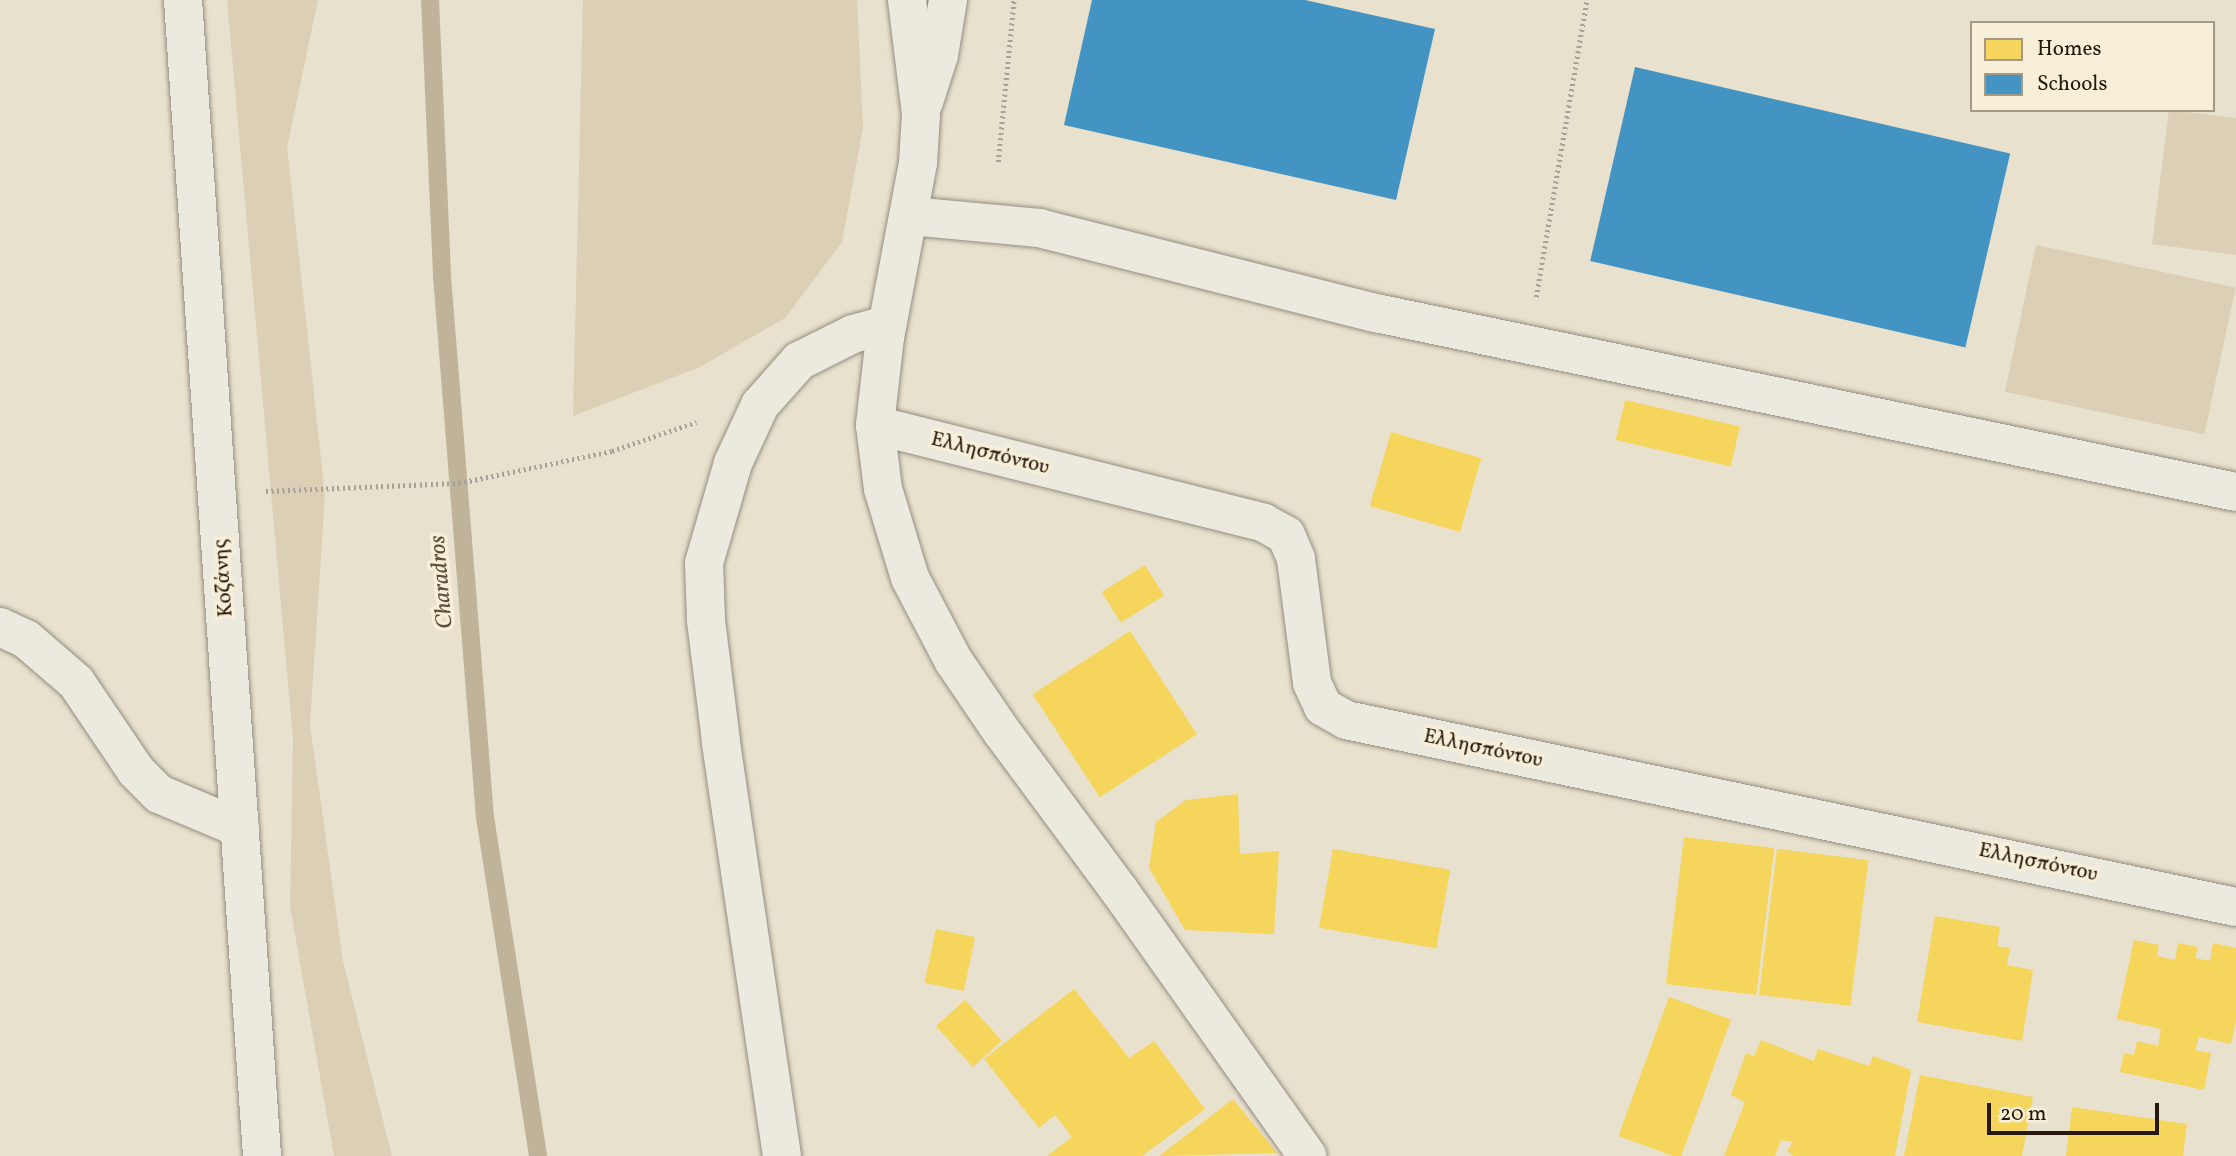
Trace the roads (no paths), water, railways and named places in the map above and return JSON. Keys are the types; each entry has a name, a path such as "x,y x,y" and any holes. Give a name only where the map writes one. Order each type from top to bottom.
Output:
{"street":[{"name":"Κοζάνης","path":"183,0 219,489 262,1156"},
{"path":"907,0 920,114 910,216 887,325 875,425 892,524 911,578 953,660 1307,1156"},
{"path":"920,114 939,55 948,0"},
{"path":"910,216 1039,228 1376,313 2236,492"},
{"path":"782,1156 721,741 706,620 704,563 733,463 760,405 799,361 853,334 887,325"},
{"name":"Ελλησπόντου","path":"875,425 1264,523 1286,536 1296,559 1312,683 1323,707 1346,720 2236,907"},
{"path":"0,627 26,639 76,682 136,771 159,794 240,828"}],"waterway":[{"name":"Charadros","path":"430,0 442,276 485,817 538,1156"}]}
